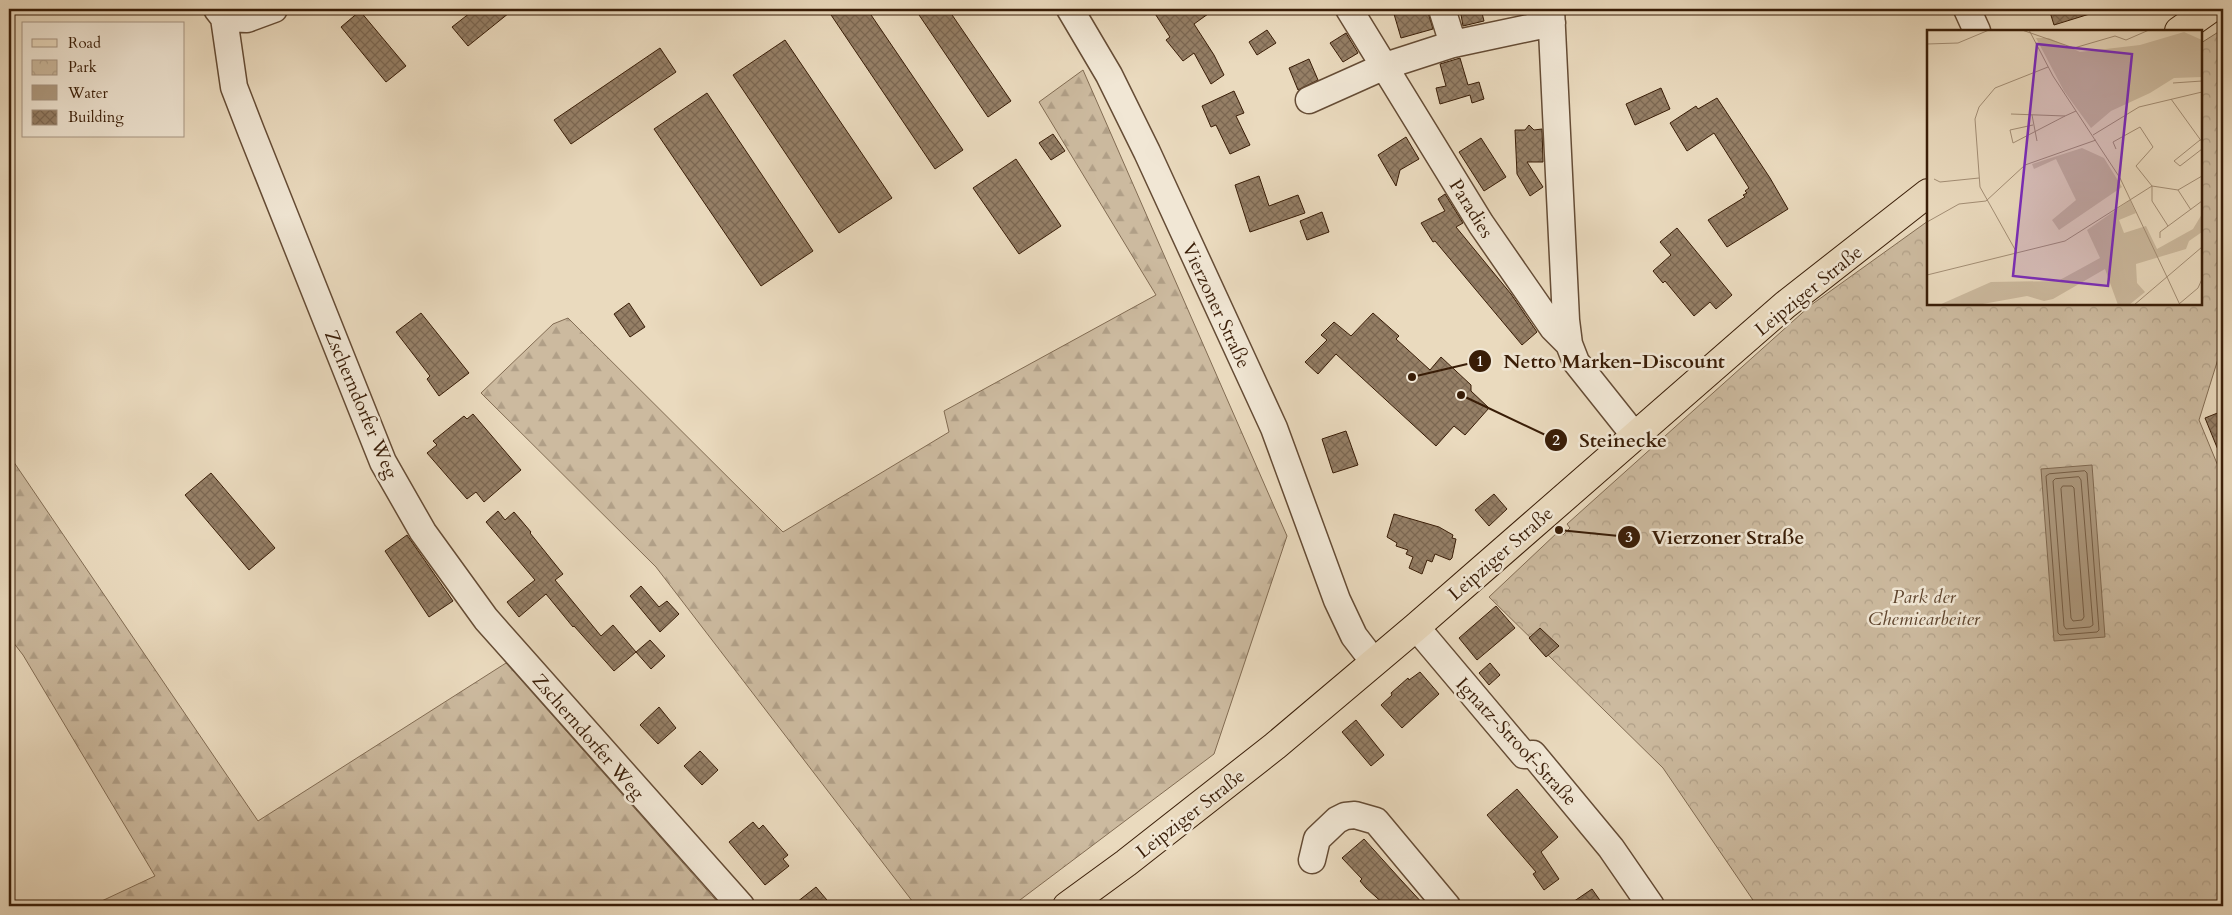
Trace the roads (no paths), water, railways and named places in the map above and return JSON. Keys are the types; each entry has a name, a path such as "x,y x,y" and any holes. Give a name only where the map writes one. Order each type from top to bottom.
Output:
{"main road":[{"path":"2180,30 2210,9"},
{"name":"Leipziger Straße","path":"1067,906 1208,799 1374,662 1792,300 1927,194"}],"street":[{"path":"221,13 247,20 274,9"},
{"name":"Vierzoner Straße","path":"1070,9 1109,75 1147,152 1274,428 1337,600 1354,636 1374,662"},
{"name":"Paradies","path":"1349,9 1481,224 1553,328 1569,344"},
{"path":"1442,9 1453,44"},
{"path":"1967,9 1977,30"},
{"name":"Zscherndorfer Weg","path":"221,13 237,96 383,462 422,532 486,619 741,906"},
{"name":"Paradies","path":"1309,100 1385,66 1551,16 1566,320 1569,344 1576,362 1635,436"},
{"name":"Ignatz-Stroof-Straße","path":"1416,626 1524,754 1534,754 1611,848 1651,906"},
{"path":"1312,860 1317,839 1338,820 1345,816 1355,815 1376,821 1447,906"}],"water":[{"path":"2092,465 2105,637 2054,641 2041,469"}],"place":[{"name":"Netto Marken-Discount","path":"1412,377"},
{"name":"Steinecke","path":"1461,395"},
{"name":"Vierzoner Straße","path":"1559,530"}],"park label":[{"name":"Park der Chemiearbeiter","path":"1924,607"}]}
